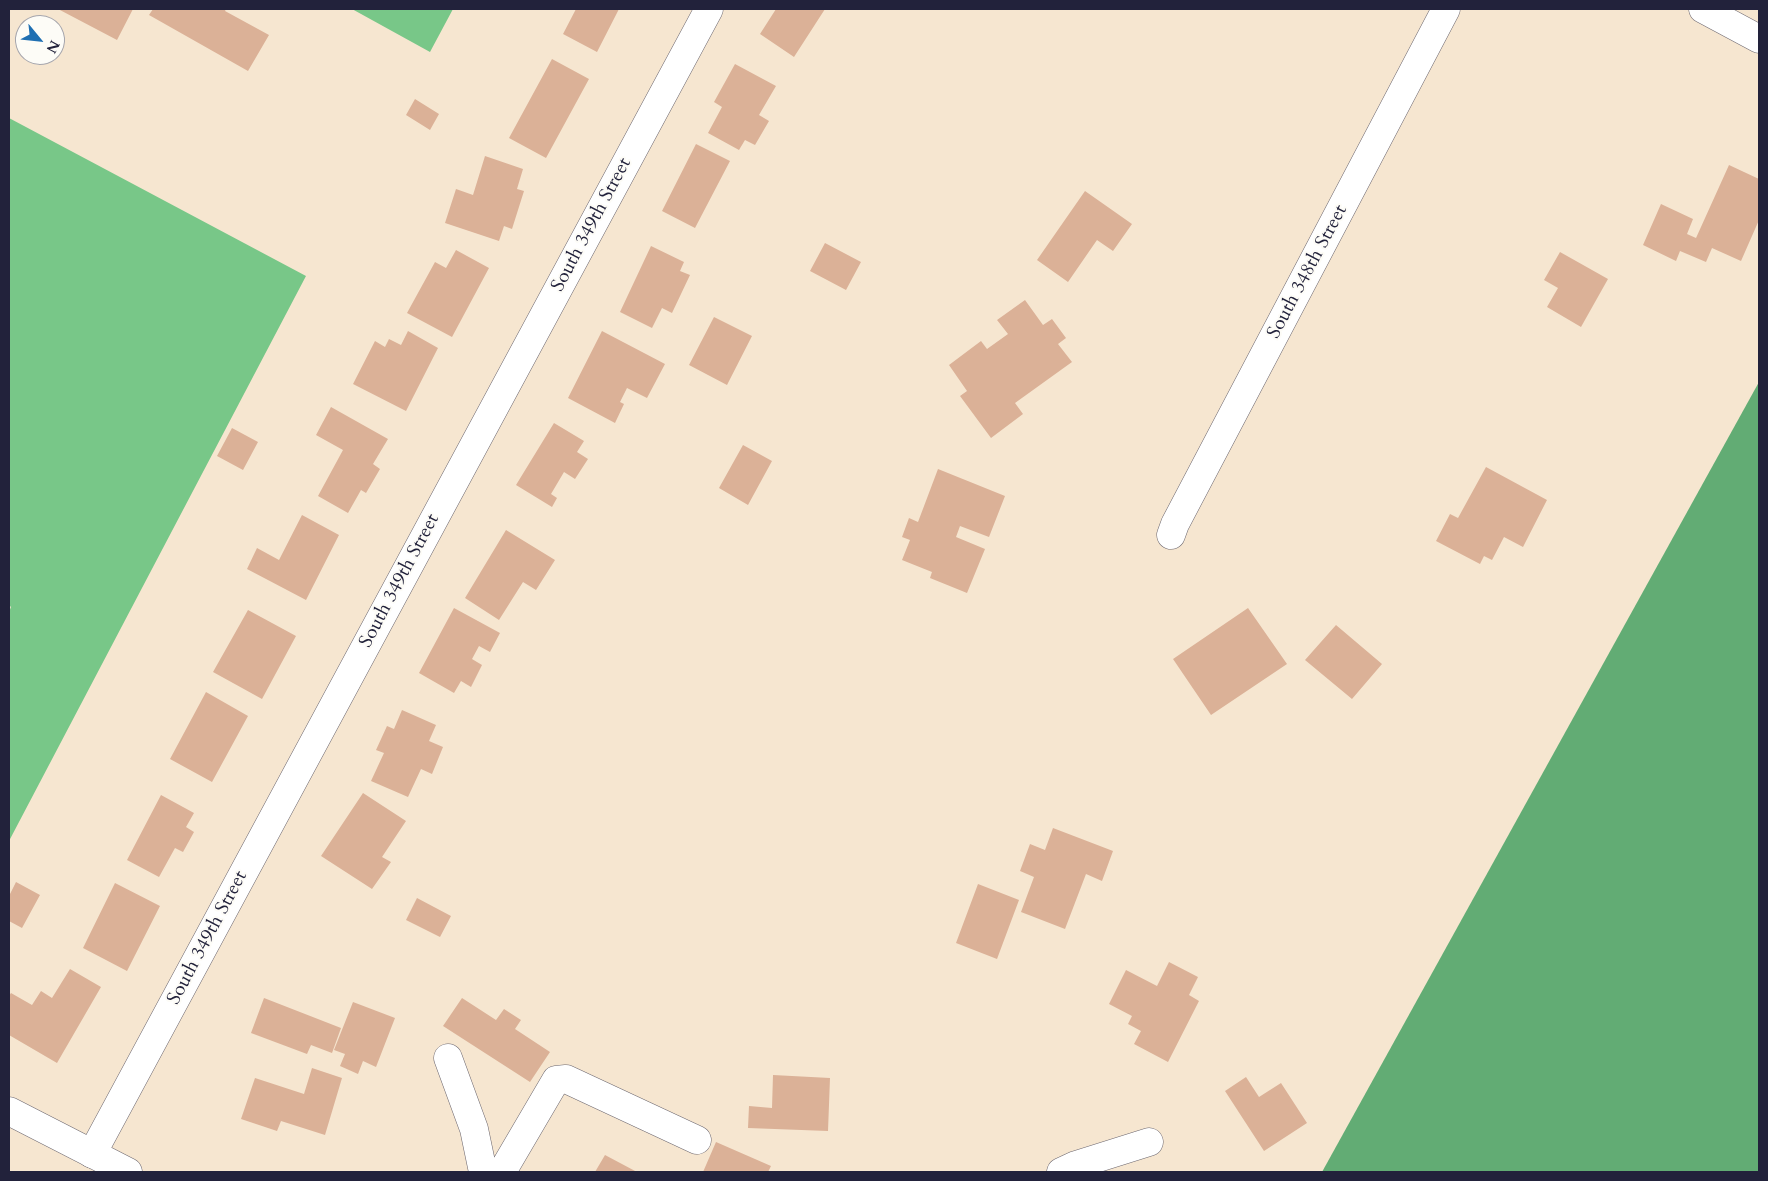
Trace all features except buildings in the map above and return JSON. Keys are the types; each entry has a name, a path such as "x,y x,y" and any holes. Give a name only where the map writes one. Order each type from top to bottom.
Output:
{"street":[{"name":"South 349th Street","path":"92,1154 709,9"},
{"name":"South 348th Street","path":"1171,535 1175,524 1446,9"},
{"path":"1707,10 1759,39"},
{"path":"448,1058 474,1129 483,1172"},
{"path":"502,1172 556,1080 566,1080 697,1140"},
{"path":"9,1111 128,1172"},
{"path":"1061,1172 1076,1164 1149,1142"}],"green space":[{"path":"352,9 453,9 430,52"},
{"path":"9,118 306,276 9,841 9,612 11,607 9,605"},
{"path":"1759,382 1759,1172 1322,1172"}]}
